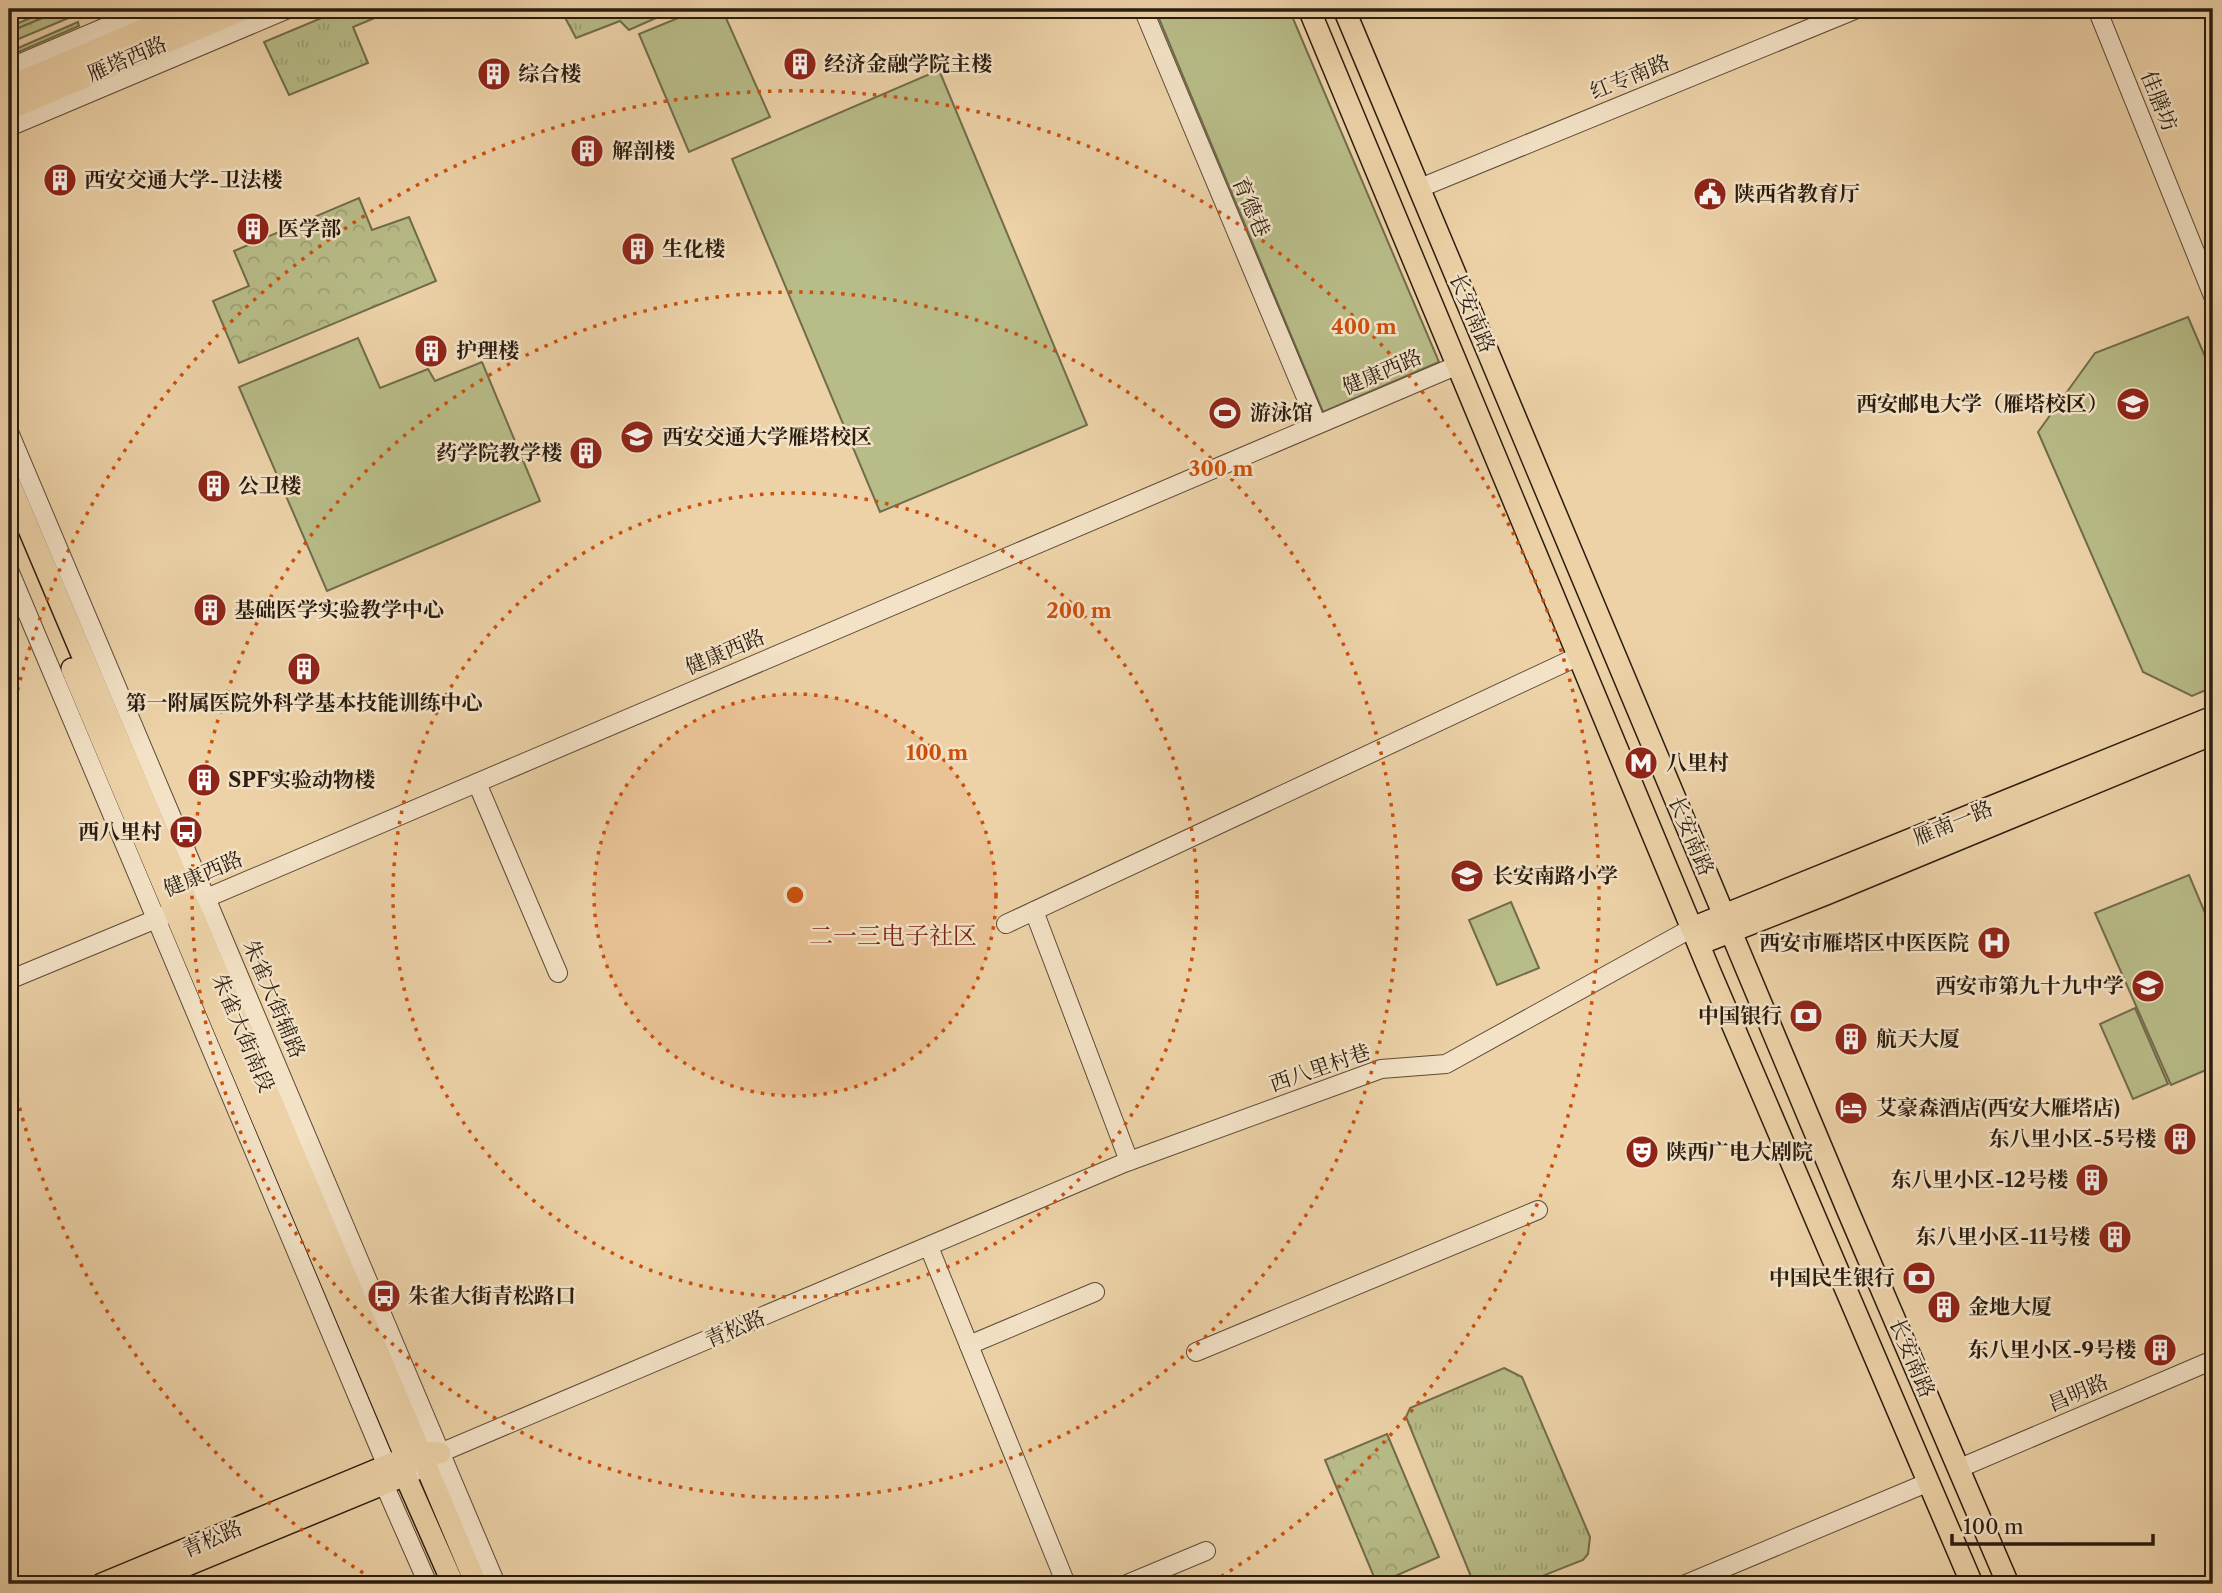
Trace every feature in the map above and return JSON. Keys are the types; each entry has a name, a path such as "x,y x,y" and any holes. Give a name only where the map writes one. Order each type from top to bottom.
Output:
{"main road":[{"name":"雁塔西路","path":"9,87 170,13 192,9"},
{"name":"雁塔西路","path":"9,109 244,9"},
{"name":"长安南路","path":"1309,9 1695,936 1972,1584"},
{"name":"长安南路","path":"1344,9 1727,923 2008,1584"},
{"name":"朱雀大街南段","path":"9,482 410,1465 453,1584"},
{"name":"朱雀大街南段","path":"10,525 182,908"},
{"name":"雁南一路","path":"1727,923 2213,717"},
{"name":"雁南一路","path":"1695,936 2213,734"},
{"name":"朱雀大街南段","path":"410,1465 477,1584"},
{"name":"青松路","path":"102,1584 410,1465"},
{"name":"青松路","path":"141,1584 410,1465"}],"street":[{"path":"9,68 148,9"},
{"path":"9,127 288,9"},
{"name":"育德巷","path":"1143,9 1317,424"},
{"name":"红专南路","path":"1420,188 1857,9"},
{"name":"佳膳坊","path":"2097,9 2213,296"},
{"name":"健康西路","path":"9,980 1458,365"},
{"path":"9,432 182,908 410,1465 496,1584"},
{"path":"9,570 182,908"},
{"path":"1006,924 1579,656"},
{"path":"477,783 558,973"},
{"path":"1034,911 1129,1161"},
{"name":"西八里村巷","path":"1030,1204 1059,1189 1129,1161 1381,1069 1446,1064 1695,936"},
{"name":"青松路","path":"410,1465 1030,1204"},
{"path":"1196,1352 1538,1210"},
{"path":"929,1247 1066,1584"},
{"path":"969,1345 1096,1292"},
{"name":"昌明路","path":"1960,1468 2213,1360"},
{"path":"410,1465 428,1584"},
{"path":"1686,1584 1929,1482"},
{"path":"1127,1584 1206,1551"}],"green space":[{"path":"52,9 64,9 9,32 9,27"},
{"path":"64,9 90,9 9,43 9,32"},
{"path":"343,9 396,9 353,27 368,63 289,95 264,42"},
{"path":"676,9 629,30 620,21 576,38 561,10"},
{"path":"700,9 722,9 770,117 689,152 639,34"},
{"path":"1155,9 1289,9 1439,362 1323,412"},
{"path":"78,22 79,26 9,56 9,52"},
{"path":"939,70 1087,425 880,512 732,159"},
{"path":"359,198 372,230 409,217 436,281 239,363 213,301 249,286 234,251"},
{"path":"2188,317 2213,375 2213,687 2192,696 2143,672 2038,432 2095,353"},
{"path":"358,338 380,388 428,369 435,381 482,362 540,501 327,591 239,387"},
{"path":"2189,875 2213,932 2213,1067 2171,1085 2095,913"},
{"path":"1511,902 1539,968 1497,985 1469,920"},
{"path":"2135,1008 2168,1084 2133,1099 2100,1024"},
{"path":"1504,1368 1522,1377 1590,1537 1588,1554 1583,1560 1522,1584 1474,1584 1406,1417 1410,1408"},
{"path":"1387,1434 1439,1557 1377,1584 1325,1460"}],"place":[{"name":"经济金融学院主楼","path":"800,64"},
{"name":"综合楼","path":"494,74"},
{"name":"解剖楼","path":"587,151"},
{"name":"西安交通大学-卫法楼","path":"60,180"},
{"name":"陕西省教育厅","path":"1710,194"},
{"name":"医学部","path":"253,229"},
{"name":"生化楼","path":"638,249"},
{"name":"护理楼","path":"431,351"},
{"name":"西安邮电大学（雁塔校区）","path":"2133,404"},
{"name":"游泳馆","path":"1225,413"},
{"name":"西安交通大学雁塔校区","path":"637,437"},
{"name":"药学院教学楼","path":"586,453"},
{"name":"公卫楼","path":"214,486"},
{"name":"基础医学实验教学中心","path":"210,610"},
{"name":"第一附属医院外科学基本技能训练中心","path":"304,669"},
{"name":"八里村","path":"1641,763"},
{"name":"SPF实验动物楼","path":"204,780"},
{"name":"西八里村","path":"186,832"},
{"name":"长安南路小学","path":"1467,876"},
{"name":"西安市雁塔区中医医院","path":"1994,943"},
{"name":"西安市第九十九中学","path":"2148,986"},
{"name":"中国银行","path":"1806,1016"},
{"name":"航天大厦","path":"1851,1039"},
{"name":"艾豪森酒店(西安大雁塔店)","path":"1851,1108"},
{"name":"东八里小区-5号楼","path":"2180,1139"},
{"name":"陕西广电大剧院","path":"1642,1152"},
{"name":"东八里小区-12号楼","path":"2092,1180"},
{"name":"东八里小区-11号楼","path":"2115,1237"},
{"name":"中国民生银行","path":"1919,1278"},
{"name":"朱雀大街青松路口","path":"384,1296"},
{"name":"金地大厦","path":"1944,1307"},
{"name":"东八里小区-9号楼","path":"2160,1350"}],"district":[{"name":"二一三电子社区","path":"893,936"}]}
